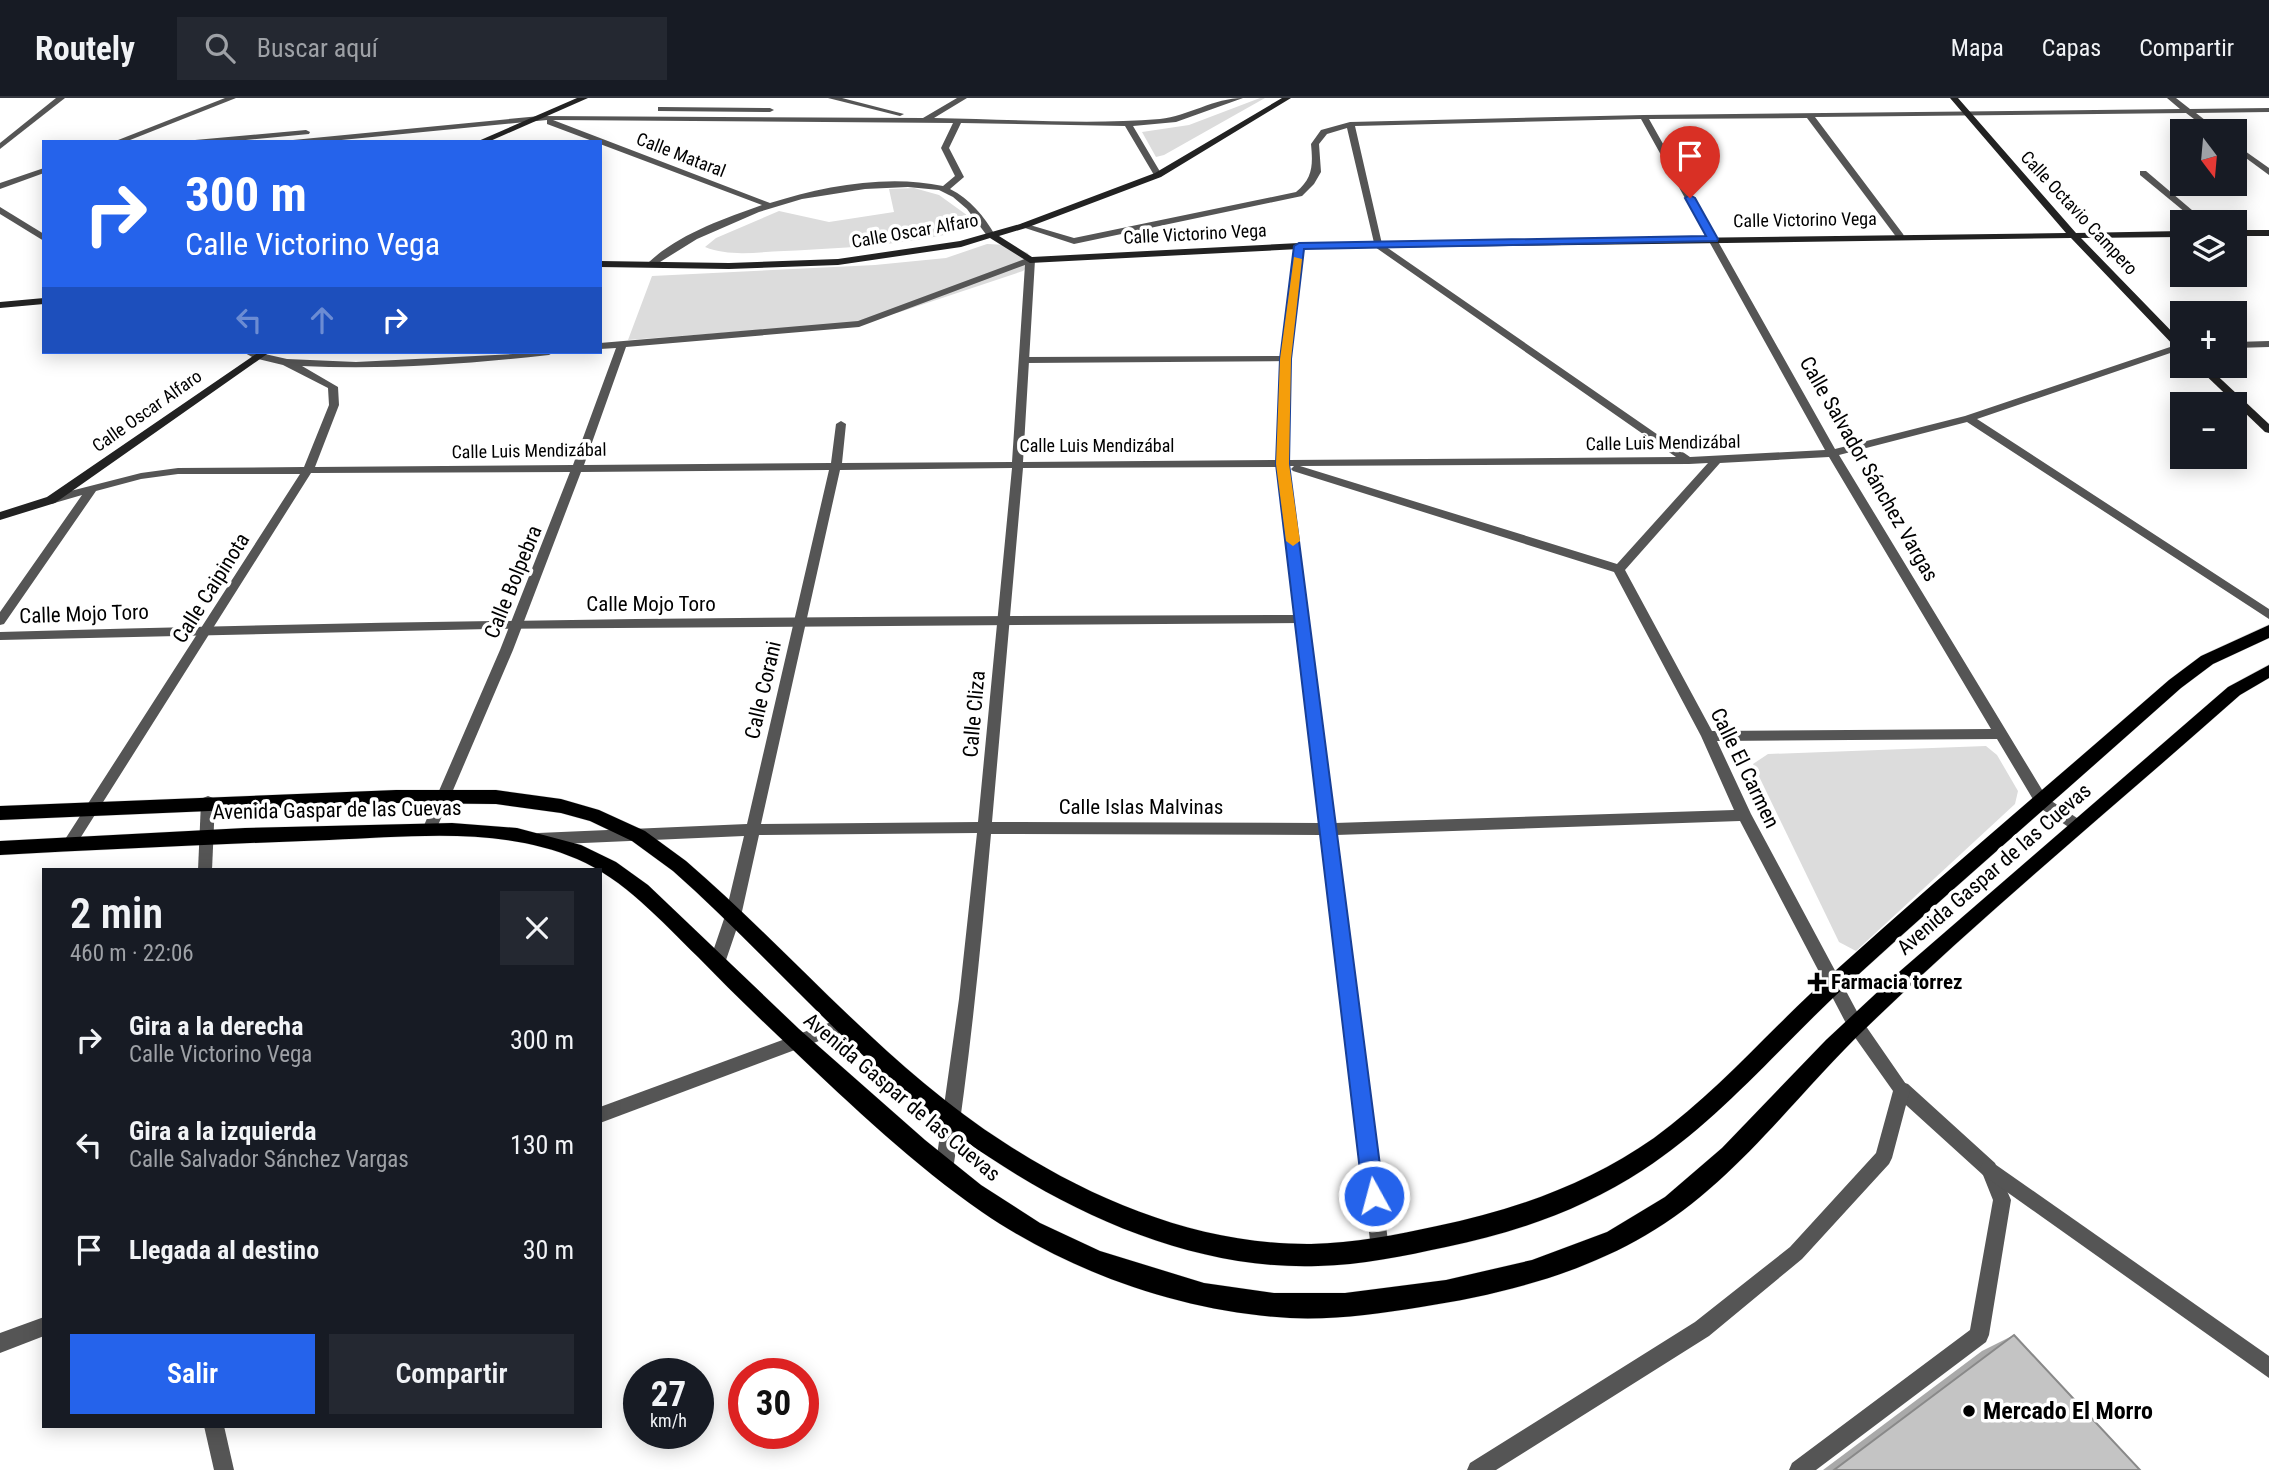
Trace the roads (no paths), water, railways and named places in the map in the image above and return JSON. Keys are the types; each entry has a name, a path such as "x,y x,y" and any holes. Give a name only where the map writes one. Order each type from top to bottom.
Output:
{"main road":[{"name":"Avenida Gaspar de las Cuevas","path":"0,813 208,802 445,795 513,799 562,807 599,817 634,833 676,863 845,1024 952,1119 1015,1163 1072,1195 1158,1231 1241,1250 1302,1256 1380,1249 1517,1218 1574,1197 1635,1163 1689,1124 1835,984 2175,684 2207,660 2269,631"},
{"name":"Avenida Gaspar de las Cuevas","path":"0,848 207,837 429,830 538,839 570,848 620,873 639,887 797,1041 944,1170 1003,1214 1056,1244 1117,1269 1223,1297 1276,1306 1336,1306 1466,1289 1556,1264 1600,1248 1642,1225 1679,1200 1718,1170 1855,1024 2234,691 2269,671"}],"street":[{"path":"0,147 61,98"},
{"path":"122,140 232,98"},
{"path":"485,140 584,98"},
{"path":"832,98 925,120"},
{"path":"218,140 558,110 733,108 861,112 925,120 962,98"},
{"path":"314,140 540,118 958,120 1128,124 1173,120 1239,98"},
{"name":"Calle Oscar Alfaro","path":"602,264 729,266 838,261 961,244 1023,226 1158,175 1287,98"},
{"name":"Calle Octavio Campero","path":"1954,98 2073,235 2170,335"},
{"path":"2171,98 2198,119"},
{"path":"1023,226 1074,241 1299,194 1314,182 1318,168 1315,144 1324,132 1350,124 1643,117 2269,110"},
{"path":"1809,115 1900,236"},
{"name":"Calle Salvador Sánchez Vargas","path":"1643,117 1832,453 2042,802 2078,826"},
{"name":"Calle Mataral","path":"540,118 598,140"},
{"path":"944,188 960,177 945,148 958,120"},
{"path":"1128,124 1158,175"},
{"path":"1350,124 1378,245 1690,461"},
{"name":"Calle Mataral","path":"602,142 771,206"},
{"path":"2247,155 2269,172"},
{"path":"0,186 42,171"},
{"path":"2143,173 2188,210"},
{"path":"652,264 659,255 687,239 786,200 916,183 944,188 978,214 991,235 1030,260"},
{"path":"0,210 42,237"},
{"path":"2247,233 2269,233"},
{"name":"Calle Victorino Vega","path":"602,346 859,324 1030,260 1299,246 2170,234"},
{"path":"1299,246 1286,359 1283,464 1380,1249"},
{"name":"Calle Cliza","path":"944,1170 985,827 1020,463 1030,260"},
{"path":"0,305 42,301"},
{"name":"Calle Bolpebra","path":"429,830 517,624 579,468 622,344"},
{"path":"2247,345 2269,344"},
{"name":"Calle Luis Mendizábal","path":"0,516 93,488 178,471 1020,463 1690,461 1832,453 1969,418 2170,351"},
{"name":"Calle Oscar Alfaro","path":"51,500 255,354"},
{"path":"259,354 286,362 371,366 528,354"},
{"path":"1027,360 1286,359"},
{"name":"Calle Caipinota","path":"69,844 308,470 334,405 333,387 286,362"},
{"path":"2214,378 2269,430"},
{"path":"1969,418 2269,615"},
{"name":"Calle Corani","path":"716,963 733,916 836,465 841,424"},
{"path":"1283,464 1619,569 1717,460"},
{"path":"0,621 93,488"},
{"name":"Calle El Carmen","path":"1619,569 1708,736 1744,815 1855,1024 1902,1090 1989,1169 2269,1368"},
{"name":"Calle Mojo Toro","path":"0,636 208,629 517,624 1303,619"},
{"path":"1708,736 2003,734"},
{"path":"205,868 208,802"},
{"name":"Calle Islas Malvinas","path":"538,839 634,833 985,827 1328,829 1744,815"},
{"path":"602,1114 845,1024"},
{"path":"1477,1470 1702,1329 1796,1253 1883,1158 1902,1090"},
{"path":"1799,1470 1979,1335 2002,1200 1989,1169"},
{"path":"0,1343 42,1327"},
{"path":"214,1428 224,1470"}],"place":[{"name":"Farmacia torrez","path":"1817,982"},
{"name":"Mercado El Morro","path":"1969,1411"}]}
